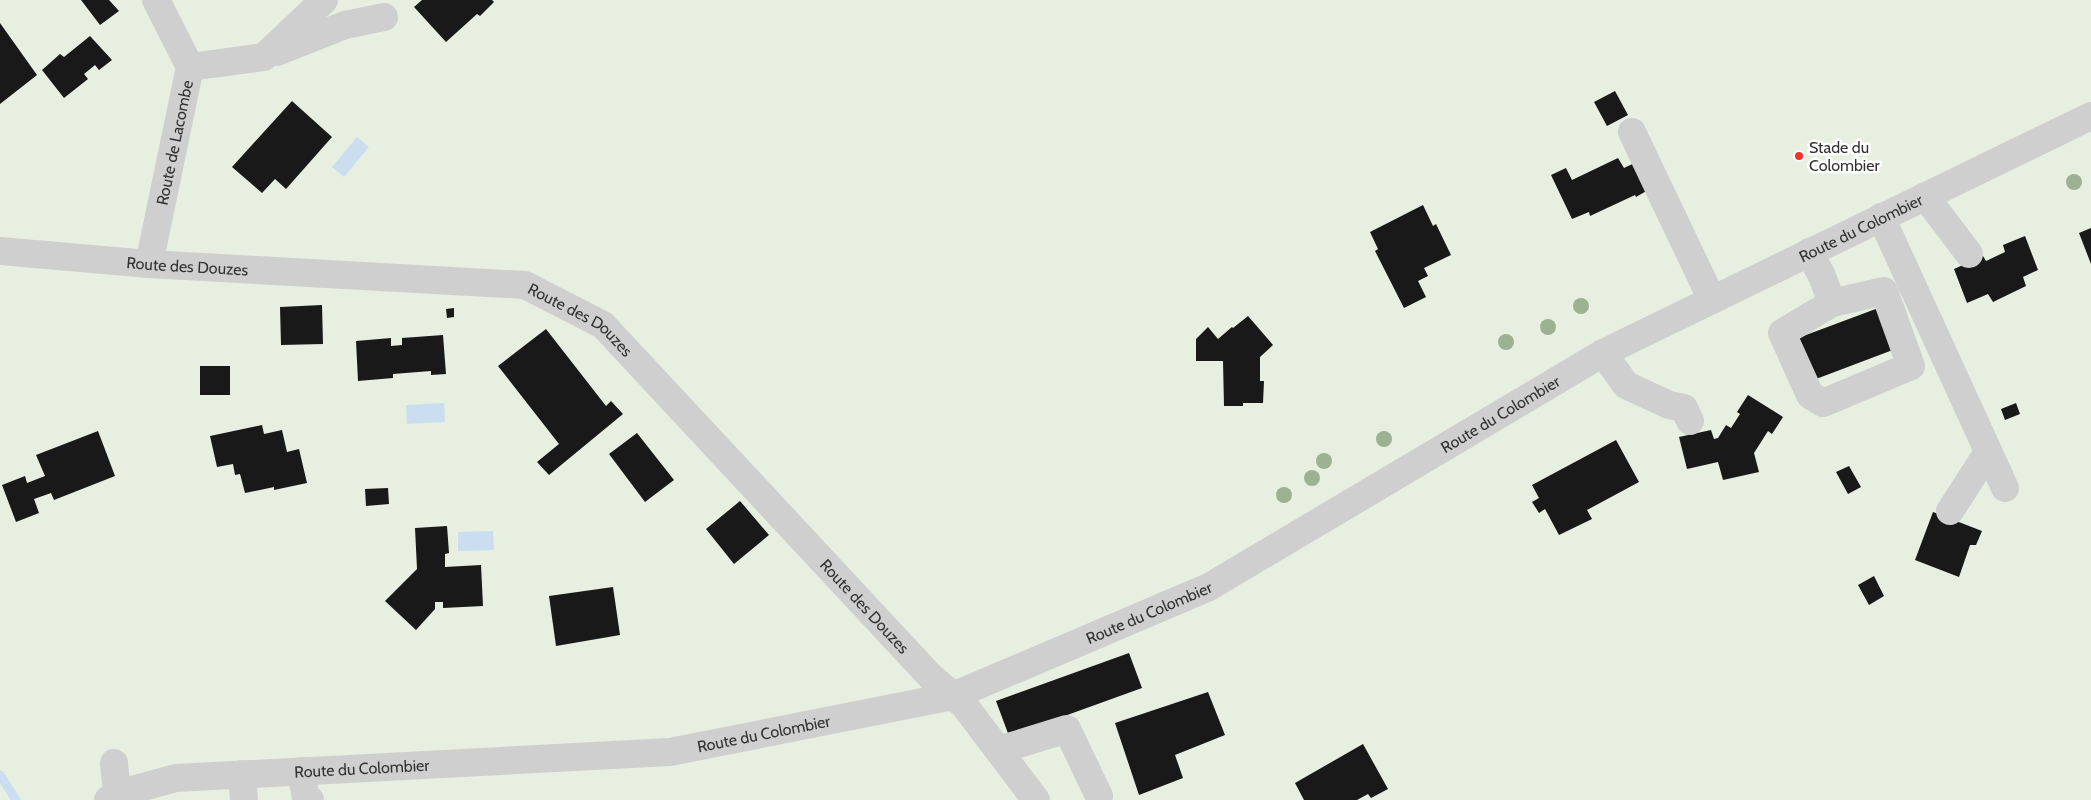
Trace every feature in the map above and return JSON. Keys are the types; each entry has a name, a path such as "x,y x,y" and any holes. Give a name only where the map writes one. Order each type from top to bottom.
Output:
{"street":[{"name":"Route de Lacombe","path":"150,264 190,67 156,0"},
{"path":"264,57 324,0"},
{"path":"190,67 264,57 345,25 384,17"},
{"name":"Route du Colombier","path":"113,797 176,778 243,787 301,771 670,752 953,696 1209,587 1603,353 2091,116"},
{"path":"1632,132 1712,300"},
{"path":"1925,196 1969,254"},
{"path":"1881,217 2005,488"},
{"name":"Route des Douzes","path":"0,251 150,264 525,285 603,325 931,677 964,705 1036,800"},
{"path":"1809,252 1822,276 1832,303"},
{"path":"1884,291 1911,366 1823,403 1810,396 1782,333 1832,303 1884,291"},
{"path":"1603,353 1626,385 1669,405 1684,408 1690,421"},
{"path":"1950,511 1988,452"},
{"path":"999,750 1067,729 1099,796"},
{"path":"113,797 114,763"},
{"path":"301,771 306,798 310,800"}],"green space":[{"path":"0,0 2091,0 2091,800 0,800"}],"water":[{"path":"357,137 369,147 344,177 332,167"},
{"path":"444,403 445,422 407,424 406,405"},
{"path":"493,531 494,550 458,551 458,532"}],"building":[{"path":"81,0 109,0 119,11 100,25"},
{"path":"422,0 492,0 494,2 480,16 477,14 446,42 414,7"},
{"path":"0,23 37,75 0,104"},
{"path":"90,36 112,60 99,70 95,65 84,74 88,79 64,98 42,70 60,54 64,57"},
{"path":"1615,91 1628,115 1607,126 1594,102"},
{"path":"292,101 332,137 286,189 275,179 262,193 232,167"},
{"path":"1618,158 1624,168 1641,160 1655,186 1636,197 1635,195 1590,216 1589,212 1572,219 1551,175 1566,168 1572,180"},
{"path":"1423,205 1433,226 1436,224 1451,255 1424,268 1428,276 1418,281 1426,297 1404,308 1375,251 1378,249 1370,232"},
{"path":"2091,228 2091,264 2079,233"},
{"path":"2025,236 2038,270 2023,277 2026,286 1993,302 1988,294 1967,303 1954,269 1983,256 1986,261 2005,252 2003,245"},
{"path":"322,305 323,344 281,345 280,307"},
{"path":"1881,307 1898,348 1816,379 1798,338"},
{"path":"454,308 454,317 447,318 446,309"},
{"path":"1248,316 1273,345 1260,357 1260,381 1264,381 1263,403 1243,403 1243,406 1224,406 1223,361 1196,361 1196,339 1208,327 1218,339"},
{"path":"546,329 606,406 611,401 623,414 549,475 537,462 559,444 498,366"},
{"path":"443,335 446,374 431,375 431,371 393,374 393,378 358,381 356,341 391,338 391,346 402,345 402,338"},
{"path":"200,366 230,366 230,395 200,395"},
{"path":"1748,395 1783,417 1772,434 1768,431 1754,453 1759,472 1723,480 1718,462 1687,469 1679,437 1711,430 1714,439 1718,438 1726,425 1731,428 1740,414 1737,412"},
{"path":"2016,403 2020,414 2005,420 2001,409"},
{"path":"262,425 264,434 282,430 287,452 299,449 307,483 274,490 274,487 245,493 240,474 235,475 233,464 217,467 210,436"},
{"path":"98,431 115,476 54,500 51,493 34,499 39,513 16,522 2,485 25,476 27,483 45,476 36,455"},
{"path":"637,433 674,480 645,502 609,454"},
{"path":"1616,440 1639,482 1587,510 1592,519 1559,535 1545,509 1539,513 1532,502 1539,498 1532,485"},
{"path":"1849,466 1861,487 1848,494 1836,472"},
{"path":"388,488 389,504 366,506 365,489"},
{"path":"740,501 769,535 734,564 706,529"},
{"path":"1933,512 1982,531 1976,545 1970,545 1959,577 1915,560"},
{"path":"447,526 449,553 445,554 445,567 481,565 483,606 443,608 443,602 435,602 435,609 416,630 385,601 417,569 415,528"},
{"path":"1874,576 1884,596 1869,605 1858,585"},
{"path":"613,587 620,635 556,646 549,596"},
{"path":"1129,653 1142,688 1009,736 996,701"},
{"path":"1208,692 1225,735 1175,755 1183,778 1139,795 1115,723"},
{"path":"1363,744 1388,789 1371,798 1368,794 1357,800 1304,800 1295,783"}],"waterway":[{"path":"0,775 16,800"}],"place":[{"name":"Stade du Colombier","path":"1799,156"}]}
